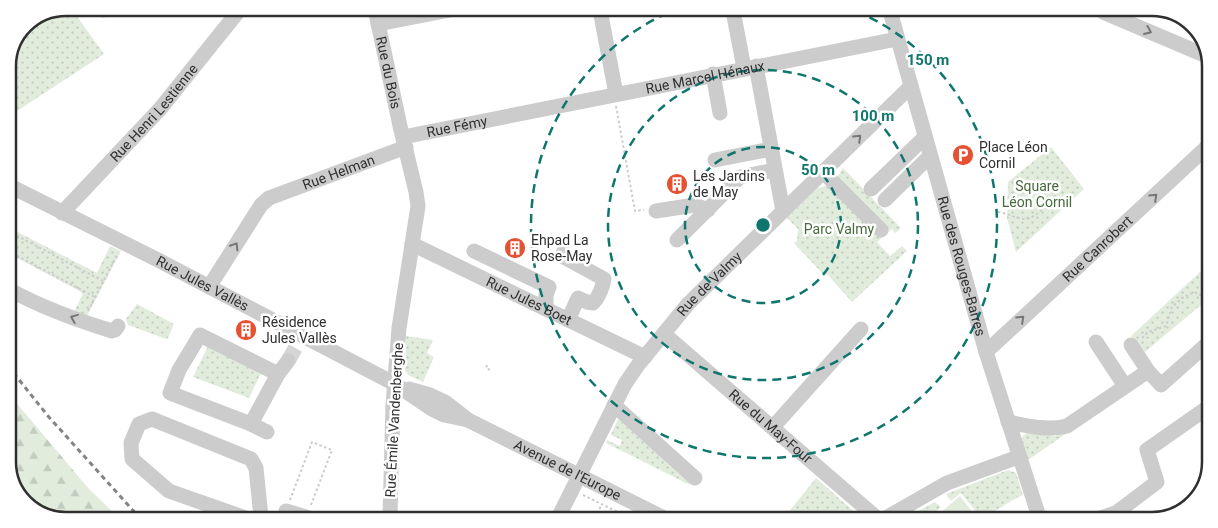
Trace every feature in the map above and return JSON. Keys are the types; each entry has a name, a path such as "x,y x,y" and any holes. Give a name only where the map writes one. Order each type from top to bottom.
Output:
{"street":[{"name":"Rue Henri Lestienne","path":"62,213 160,109 235,16"},
{"name":"Rue du Bois","path":"376,16 404,142"},
{"path":"601,16 614,94"},
{"path":"734,16 750,67 771,149 783,211"},
{"name":"Rue des Rouges-Barres","path":"891,16 986,352 1018,457 1037,512"},
{"path":"1113,16 1199,50"},
{"name":"Rue Marcel Hénaux","path":"511,115 897,39"},
{"path":"713,74 720,113"},
{"name":"Rue de Valmy","path":"561,512 614,405 632,374 688,304 911,86"},
{"name":"Rue Fémy","path":"404,142 511,115"},
{"path":"871,189 925,137"},
{"name":"Rue Helman","path":"209,287 261,205 272,196 404,142"},
{"name":"Rue Émile Vandenberghe","path":"390,512 393,405 400,322 417,212 417,199 404,142"},
{"path":"715,160 771,149"},
{"name":"Rue Canrobert","path":"986,352 1202,152"},
{"path":"885,200 930,156"},
{"path":"677,240 740,177 775,170"},
{"path":"823,172 881,230"},
{"name":"Rue Jules Vallès","path":"16,189 209,287 295,348 379,376 396,384"},
{"path":"656,211 691,205 700,206 708,210"},
{"name":"Rue Jules Boet","path":"412,244 645,357"},
{"path":"474,250 549,287 546,294 546,309"},
{"path":"564,251 562,256 604,278 596,300 593,303 578,298 568,320"},
{"path":"16,293 33,303 82,322 112,331 118,326"},
{"name":"Rue Émile Vandenberghe","path":"379,376 392,352 400,322"},
{"path":"772,427 862,328"},
{"name":"Rue du May-Four","path":"664,334 870,512"},
{"path":"268,432 170,393 179,370 200,335 278,374"},
{"path":"1096,342 1125,386"},
{"path":"251,424 278,374 295,348"},
{"path":"1134,351 1161,385 1202,348"},
{"path":"1008,422 1047,428 1067,426 1148,371"},
{"name":"Avenue de l'Europe","path":"396,384 432,409 444,415 468,420 576,482 651,512"},
{"path":"614,405 694,478"},
{"path":"1117,512 1157,482 1147,450 1202,412"},
{"path":"229,512 169,491 132,459 131,442 139,424 152,419 251,459 256,468 260,512"},
{"path":"896,512 948,483 1018,457"},
{"path":"286,511 297,512"}],"path":[{"path":"614,94 635,211 656,211"},
{"path":"998,212 1028,219 1036,215 1051,200 1058,191 1058,184"},
{"path":"16,235 103,281"},
{"path":"82,322 123,243"},
{"path":"16,255 95,297"},
{"path":"1134,351 1142,353 1141,342 1145,334 1156,328 1164,328 1172,307 1182,298 1194,292 1202,295"},
{"path":"487,365 486,368 492,371"},
{"path":"286,511 312,442 332,450 308,512"},
{"path":"576,482 602,504 618,512"},
{"path":"597,512 602,504"}],"green space":[{"path":"77,16 104,54 17,111 16,63 21,44 26,36 41,23 50,19"},
{"name":"Square Léon Cornil","path":"1051,147 1084,189 1016,252 1007,218 1008,182"},
{"name":"Parc Valmy","path":"843,168 901,228 895,233 892,229 877,242 890,256 902,246 907,251 852,302 825,272 823,274 794,243 797,241 798,229 787,218 818,188 825,186 833,188 840,182 838,176"},
{"path":"16,231 97,273 110,246 121,251 87,316 74,312 83,293 16,257"},
{"path":"1201,271 1202,304 1145,352 1131,336"},
{"path":"137,304 174,324 168,338 166,339 128,325 126,319"},
{"path":"406,336 433,340 427,353 434,357 423,382 408,375 405,370"},
{"path":"208,346 261,373 249,398 193,377"},
{"path":"16,402 89,489 113,512 56,511 36,502 26,492 19,478 16,465"},
{"path":"618,419 692,482 690,485 606,443 607,440 620,446 622,440 611,435"},
{"path":"1028,431 1055,436 1067,433 1028,460 1021,438"},
{"path":"1008,470 1016,473 1023,495 993,512 976,512 961,493 951,501 946,494"},
{"path":"816,478 854,512 789,512"},
{"path":"960,496 972,512 941,512"},
{"path":"935,502 941,507 935,512 917,512"}],"tunnel":[{"path":"288,361 296,347"}],"railway":[{"path":"16,376 48,416 134,512"}],"place":[{"name":"Place Léon Cornil","path":"963,155"},
{"name":"Les Jardins de May","path":"677,184"},
{"name":"Ehpad La Rose-May","path":"515,248"},
{"name":"Résidence Jules Vallès","path":"246,330"}]}
